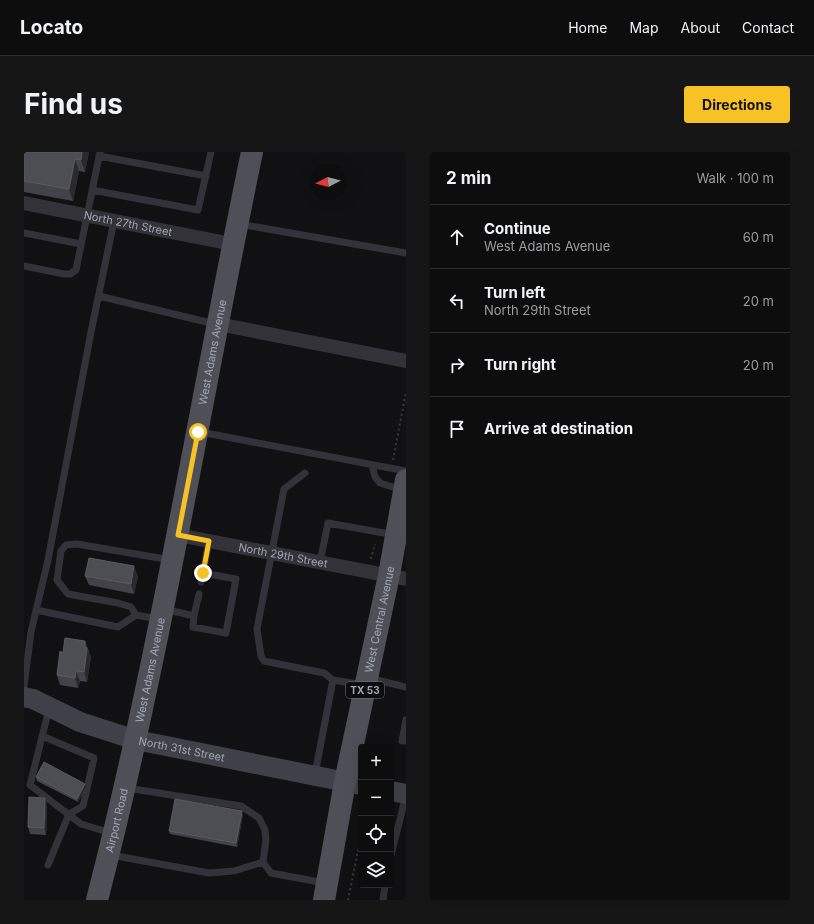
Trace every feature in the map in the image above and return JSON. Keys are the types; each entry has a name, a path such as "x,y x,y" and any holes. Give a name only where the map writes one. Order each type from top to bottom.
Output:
{"main road":[{"name":"West Adams Avenue","path":"136,740 178,535 252,152"},
{"name":"West Central Avenue","path":"325,892 353,784 366,682 397,577 396,535 405,481"},
{"name":"North 31st Street","path":"24,697 33,699 80,722 136,740 353,784"},
{"name":"Airport Road","path":"97,900 126,787 136,740"},
{"path":"394,792 406,794"}],"street":[{"name":"North 27th Street","path":"24,202 114,221 235,234"},
{"path":"218,324 406,361"},
{"name":"North 29th Street","path":"178,535 397,577"}],"lane":[{"path":"92,190 198,210 211,152"},
{"path":"24,266 64,274 70,274 76,270 99,154 206,176"},
{"path":"24,686 30,632 49,553 114,221"},
{"path":"24,233 81,244"},
{"path":"235,234 406,253"},
{"path":"99,296 218,324"},
{"path":"198,432 372,465 405,481"},
{"path":"372,465 375,477 380,483 405,481"},
{"path":"305,473 284,488 257,629 261,656 264,661 324,673 333,680 406,687"},
{"path":"320,562 328,523 396,535"},
{"path":"201,582 209,541"},
{"path":"136,615 131,606 68,594 57,580 61,551 66,545 77,544 173,560"},
{"path":"199,594 193,627 226,633 236,579 203,573"},
{"path":"36,610 118,627 136,615 162,614 194,616"},
{"path":"315,776 333,680"},
{"path":"50,707 30,785 81,824 113,834"},
{"path":"406,720 402,741 406,742"},
{"path":"42,736 94,758 83,806 69,814 48,865"},
{"path":"126,787 241,806 259,818 265,830 266,840 263,862 271,873 325,892"},
{"path":"392,852 406,794"},
{"path":"109,855 209,873 234,871 263,862"},
{"path":"382,900 384,888"}],"path":[{"path":"393,463 406,392"},
{"path":"371,560 375,544"},
{"path":"348,900 358,851"}],"building":[{"path":"24,152 82,152 81,160 75,159 69,189 24,181"},
{"path":"89,558 134,566 131,584 85,576"},
{"path":"65,638 85,641 85,647 87,648 84,672 76,671 75,678 57,675 60,651 63,653"},
{"path":"44,762 85,784 77,799 36,777"},
{"path":"29,797 45,798 44,828 28,827"},
{"path":"175,799 242,811 236,843 169,831"}],"route":[{"path":"198,432 178,535 209,541 203,573"}]}
